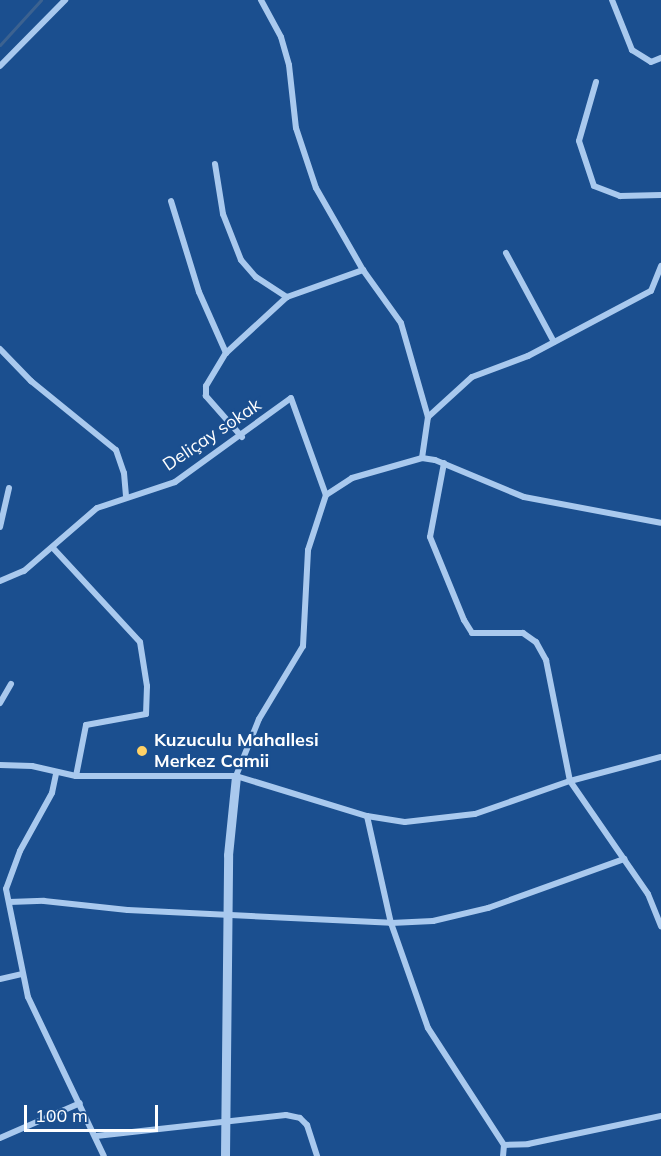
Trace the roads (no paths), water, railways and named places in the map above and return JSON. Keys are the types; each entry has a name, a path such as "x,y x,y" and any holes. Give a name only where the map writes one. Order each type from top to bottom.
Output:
{"street":[{"path":"0,66 65,0"},
{"path":"261,0 281,37 290,65 296,128 316,188 363,270 401,322 428,417 422,458"},
{"path":"612,0 632,50 651,62 661,58"},
{"path":"596,82 579,141 594,186 620,196 661,195"},
{"path":"215,164 223,214 241,260 256,277 287,297"},
{"path":"171,201 199,292 226,353"},
{"path":"506,254 554,342"},
{"path":"651,291 661,266"},
{"path":"242,437 206,396 206,386 226,353 287,297 363,270"},
{"path":"428,417 472,377 554,342 651,291 661,293"},
{"path":"0,349 31,381 116,450 124,473 126,496"},
{"name":"Deliçay sokak","path":"0,581 24,571 97,508 126,496 175,482 242,437 291,398 326,495"},
{"path":"225,1156 223,1124 228,855 237,776 259,719 303,646 308,550 326,495 352,478 422,458 444,463 524,497 661,523"},
{"path":"444,463 430,537 438,563 472,633 523,633 536,642 546,660 570,782 648,894 661,926"},
{"path":"0,527 9,488"},
{"path":"53,548 140,642 147,686 146,714 86,725 76,776"},
{"path":"0,703 11,684"},
{"path":"0,765 32,766 56,774 76,776 237,776 367,816 405,822 475,814 570,782 661,757"},
{"path":"56,774 52,793 20,851 3,888 9,902 21,974 104,1156"},
{"path":"367,816 391,923 428,1028 504,1144 504,1156"},
{"path":"9,902 391,923 433,921 488,908 624,859"},
{"path":"0,979 21,974"},
{"path":"0,1138 80,1103"},
{"path":"96,1136 223,1124 286,1115 300,1118 307,1125 317,1156"},
{"path":"504,1144 528,1144 661,1116"}],"waterway":[{"path":"0,45 41,0"}],"place":[{"name":"Kuzuculu Mahallesi Merkez Camii","path":"142,751"}]}
